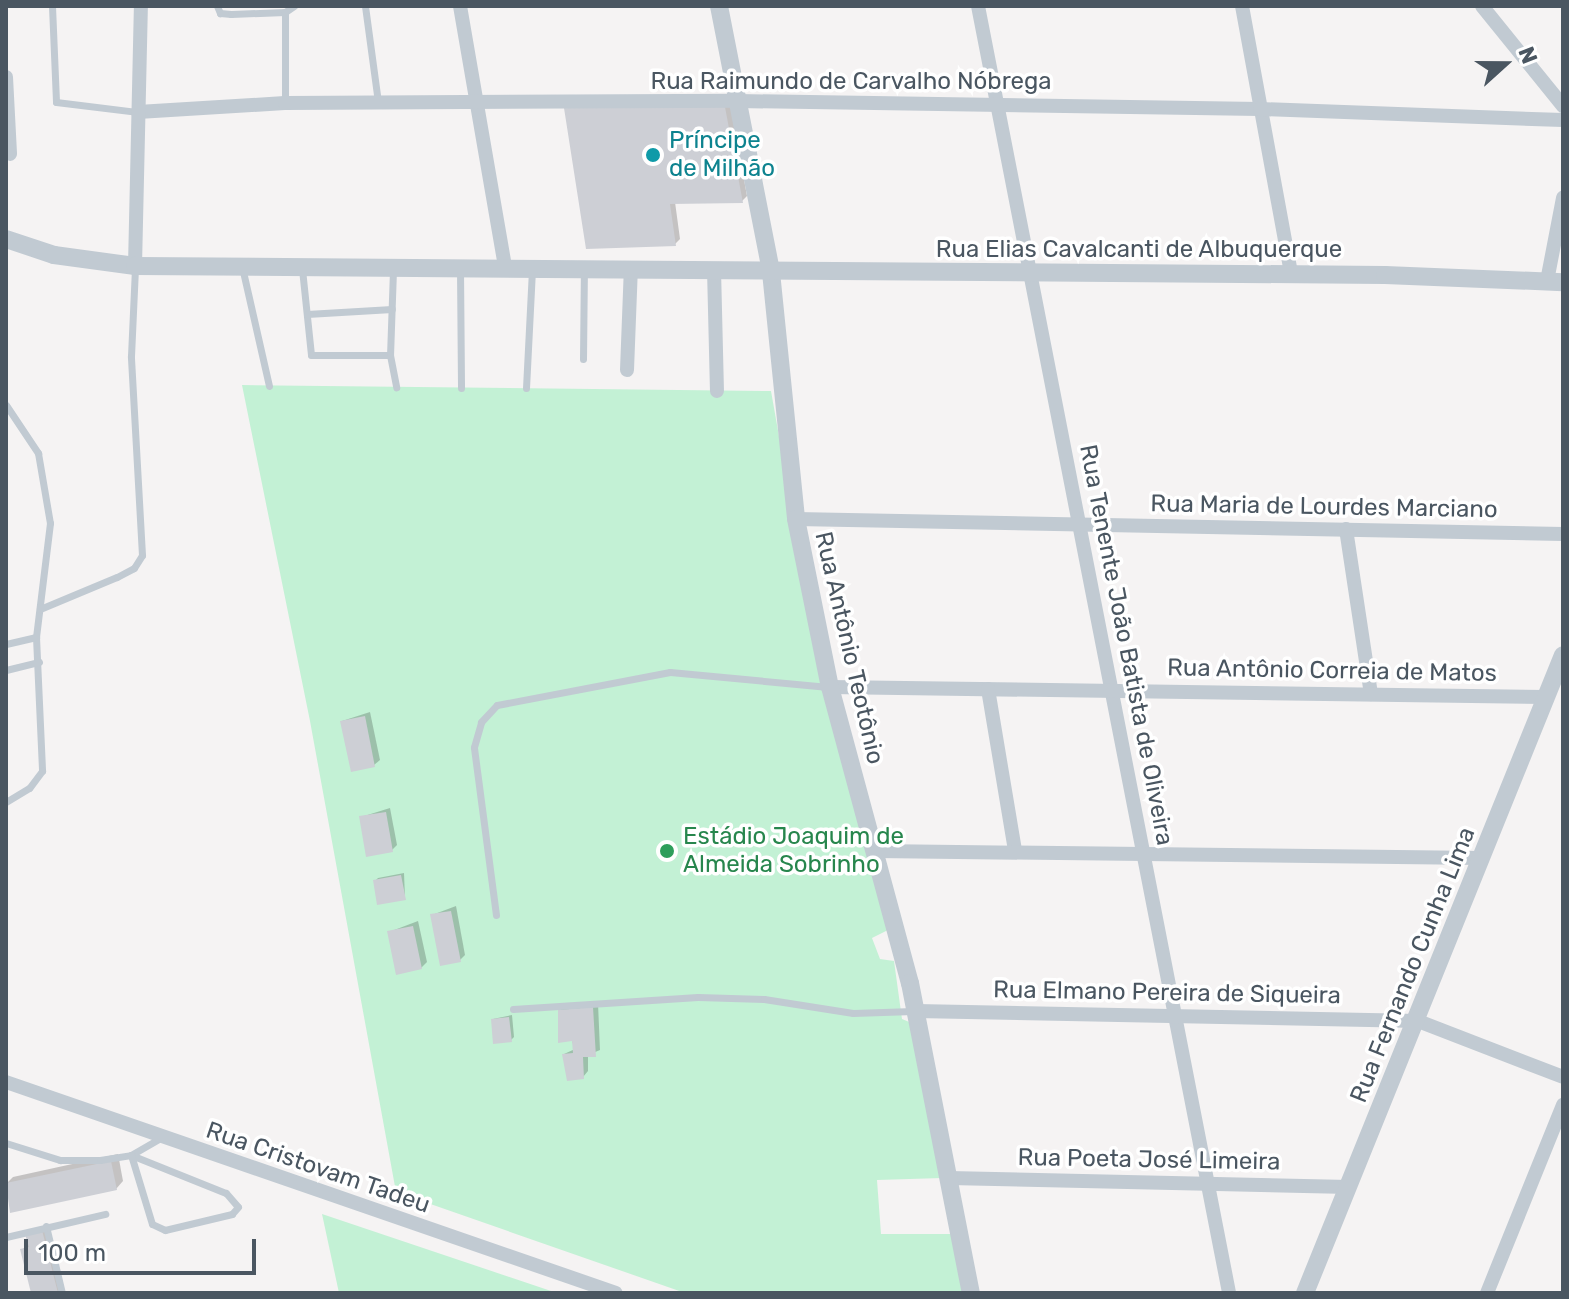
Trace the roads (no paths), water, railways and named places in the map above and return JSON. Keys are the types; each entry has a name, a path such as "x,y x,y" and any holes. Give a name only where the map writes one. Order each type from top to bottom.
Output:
{"street":[{"path":"135,266 141,6"},
{"path":"460,6 505,267"},
{"name":"Rua Antônio Teotônio","path":"719,6 771,272 796,519 830,687 916,1011 971,1293"},
{"name":"Rua Tenente João Batista de Oliveira","path":"978,6 1028,273 1081,524 1143,853 1177,1013 1229,1293"},
{"path":"1242,6 1291,274"},
{"path":"1482,6 1563,106"},
{"path":"6,77 10,154"},
{"name":"Rua Raimundo de Carvalho Nóbrega","path":"138,112 285,103 738,101 1260,109 1563,120"},
{"path":"1555,281 1563,198"},
{"name":"Rua Elias Cavalcanti de Albuquerque","path":"6,239 54,255 135,266 1291,274 1555,281"},
{"path":"627,370 631,268"},
{"path":"714,269 717,391"},
{"name":"Rua Maria de Lourdes Marciano","path":"796,519 1563,534"},
{"path":"1346,529 1371,694"},
{"name":"Rua Fernando Cunha Lima","path":"1305,1293 1418,1021 1563,655"},
{"name":"Rua Antônio Correia de Matos","path":"830,687 1545,697"},
{"path":"988,689 1015,850"},
{"path":"876,851 1015,850 1481,858"},
{"name":"Rua Elmano Pereira de Siqueira","path":"916,1011 1177,1013 1418,1021 1563,1077"},
{"name":"Rua Cristovam Tadeu","path":"6,1082 616,1293"},
{"path":"1487,1293 1563,1105"},
{"name":"Rua Poeta José Limeira","path":"949,1178 1209,1181 1349,1187"}],"lane":[{"path":"52,6 56,102 138,112"},
{"path":"217,6 223,14 285,12 294,6"},
{"path":"365,6 378,104"},
{"path":"285,12 285,103"},
{"path":"40,609 117,577 134,568 142,555 131,356 135,266"},
{"path":"302,266 314,356 390,355"},
{"path":"242,267 269,386"},
{"path":"393,267 390,355 396,387"},
{"path":"526,388 533,267"},
{"path":"460,268 461,388"},
{"path":"583,359 584,268"},
{"path":"307,314 392,309"},
{"path":"6,405 25,428 46,479 50,523 36,637 42,771 29,788 6,802"},
{"path":"6,644 36,637"},
{"path":"6,670 39,662"},
{"path":"496,915 474,747 481,722 497,705 670,672 830,687"},
{"path":"513,1009 698,997 779,1000 853,1013 916,1011"},
{"path":"6,1143 60,1160 131,1155 161,1138"},
{"path":"131,1155 226,1193 238,1207 232,1214 165,1230 152,1224 131,1155"},
{"path":"6,1237 105,1214"},
{"path":"46,1226 62,1293"}],"place":[{"name":"Príncipe de Milhão","path":"653,155"},
{"name":"Estádio Joaquim de Almeida Sobrinho","path":"667,851"}]}
